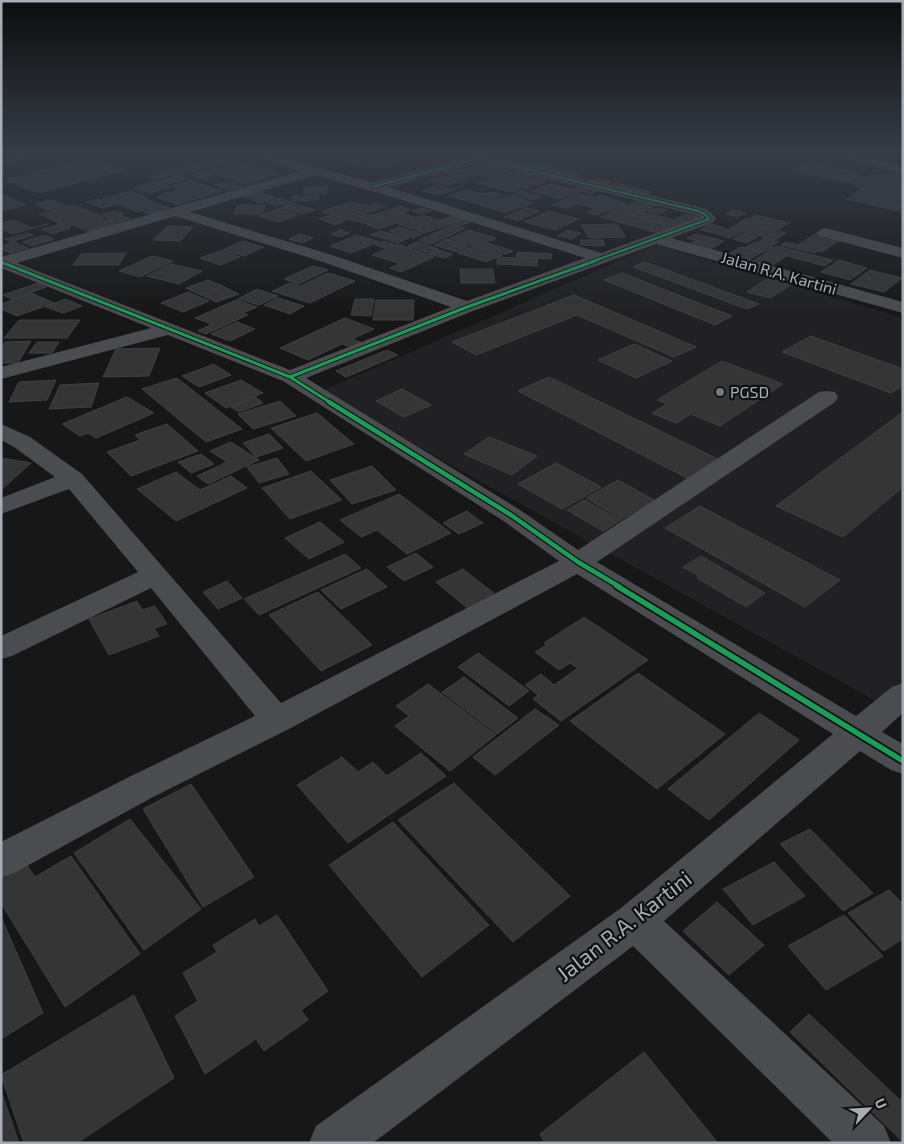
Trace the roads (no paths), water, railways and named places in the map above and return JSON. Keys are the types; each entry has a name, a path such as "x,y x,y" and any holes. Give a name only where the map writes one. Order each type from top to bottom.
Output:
{"street":[{"path":"1,262 195,206"},
{"path":"439,206 601,258"},
{"path":"290,378 467,307 654,238 709,220 708,216 675,206"},
{"path":"176,212 326,258 467,307"},
{"path":"826,233 903,252"},
{"name":"Jalan R.A. Kartini","path":"654,238 903,308"},
{"path":"1,262 290,378 511,515 578,562 903,760"},
{"path":"1,373 170,329"},
{"path":"1,861 578,562 827,397"},
{"path":"1,431 22,442 73,479 276,720"},
{"path":"1,507 73,479"},
{"path":"1,649 155,575"},
{"name":"Jalan R.A. Kartini","path":"333,1143 635,921 903,695"},
{"path":"635,921 867,1143"}],"place":[{"name":"PGSD","path":"720,392"}]}
